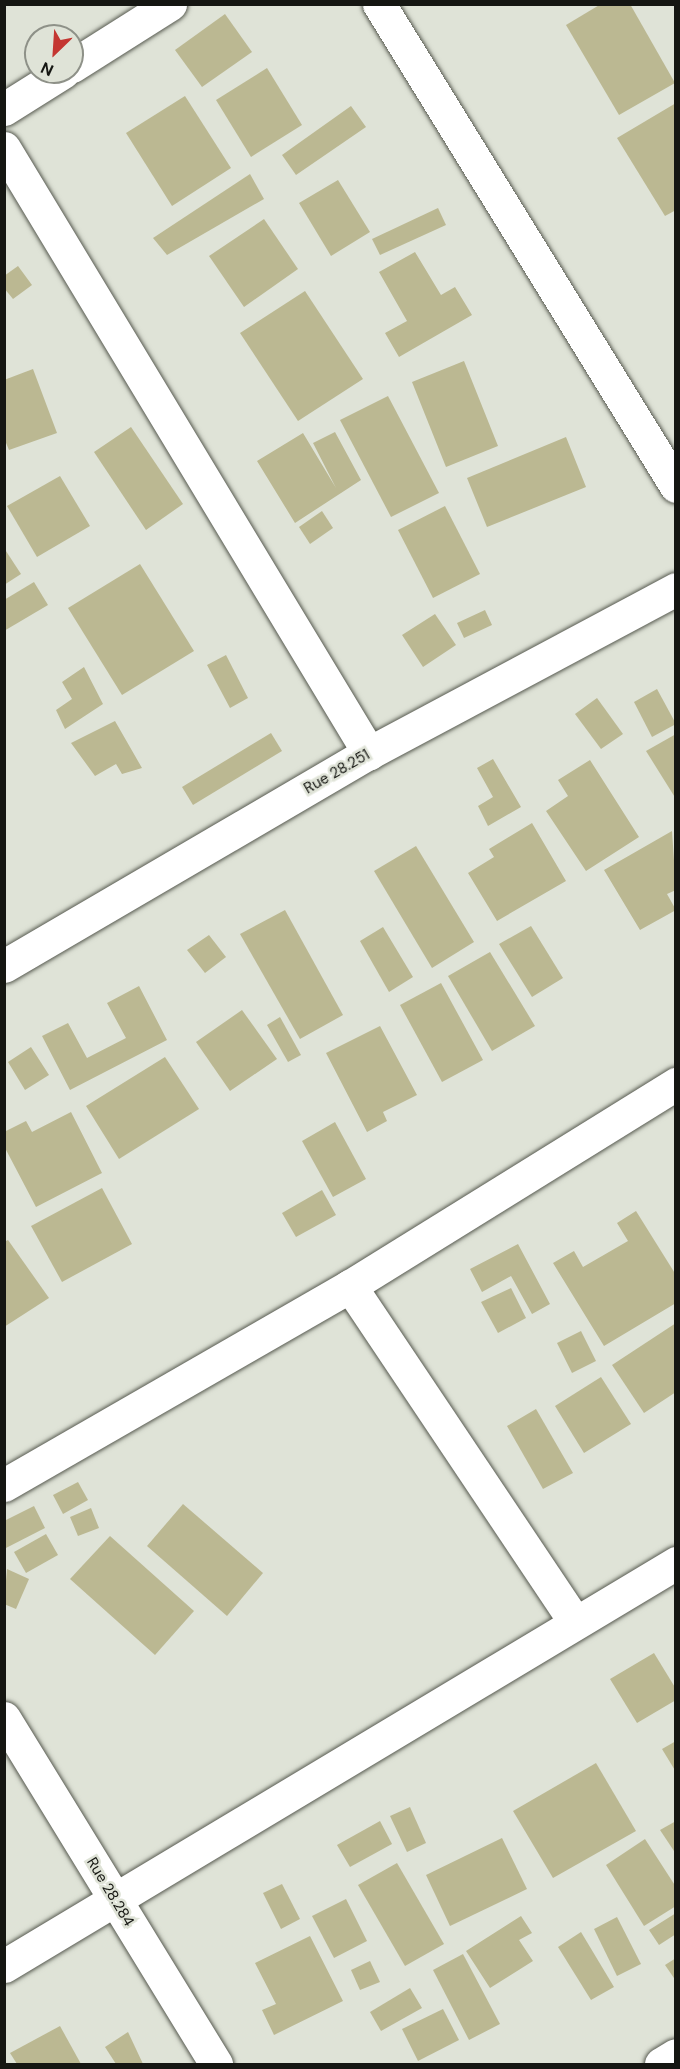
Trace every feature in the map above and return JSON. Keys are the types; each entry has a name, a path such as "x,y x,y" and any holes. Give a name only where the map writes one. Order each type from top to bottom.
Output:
{"street":[{"path":"84,58 170,4"},
{"path":"379,4 675,486"},
{"path":"4,109 44,84"},
{"path":"4,148 369,753"},
{"name":"Rue 28.251","path":"6,961 369,753 675,589"},
{"path":"4,1485 350,1287 675,1084"},
{"path":"350,1287 575,1622"},
{"path":"4,1966 675,1563"},
{"name":"Rue 28.284","path":"4,1718 216,2064"},
{"path":"661,2064 675,2055"}],"building":[{"path":"601,4 630,4 675,83 619,115 566,25"},
{"path":"225,14 252,52 202,87 175,50"},
{"path":"267,68 302,125 251,157 216,100"},
{"path":"185,96 231,168 172,206 126,133"},
{"path":"676,103 676,210 665,216 617,138"},
{"path":"351,106 366,127 296,175 282,155"},
{"path":"250,174 264,199 167,255 153,238"},
{"path":"338,180 370,232 331,256 299,203"},
{"path":"438,208 446,225 380,255 372,239"},
{"path":"264,219 298,269 244,307 209,256"},
{"path":"415,252 441,295 455,287 472,315 399,357 385,333 407,321 379,272"},
{"path":"18,266 32,285 13,299 4,288 4,276"},
{"path":"305,291 363,379 298,421 240,333"},
{"path":"464,361 498,446 446,467 412,382"},
{"path":"33,369 57,433 9,450 4,438 4,380"},
{"path":"388,396 439,493 391,517 340,420"},
{"path":"131,427 183,504 146,530 94,452"},
{"path":"335,432 361,480 295,523 257,461 303,433 336,488 313,443"},
{"path":"566,437 586,487 487,527 467,478"},
{"path":"60,476 90,526 37,557 7,506"},
{"path":"445,506 480,574 433,598 398,530"},
{"path":"322,511 333,528 310,544 299,527"},
{"path":"4,548 21,574 4,585"},
{"path":"140,564 194,651 122,695 68,608"},
{"path":"34,582 48,605 4,631 4,600"},
{"path":"485,610 492,625 464,638 457,623"},
{"path":"435,614 456,645 423,667 402,635"},
{"path":"226,655 248,698 230,708 207,665"},
{"path":"84,667 103,704 65,729 56,710 72,699 62,682"},
{"path":"657,689 676,724 652,737 634,702"},
{"path":"597,698 623,734 601,749 575,714"},
{"path":"115,721 142,768 122,774 116,764 95,776 71,743"},
{"path":"271,733 282,751 193,805 182,787"},
{"path":"676,734 676,799 646,751"},
{"path":"493,759 521,807 488,826 478,806 493,797 477,768"},
{"path":"590,760 639,837 586,871 546,811 568,796 558,780"},
{"path":"532,823 566,881 497,921 468,873 494,857 489,849"},
{"path":"672,831 676,890 667,894 676,910 640,930 604,870"},
{"path":"416,846 474,942 432,968 374,871"},
{"path":"285,910 343,1015 300,1039 240,934"},
{"path":"531,926 563,978 532,997 499,944"},
{"path":"383,927 413,977 389,992 360,941"},
{"path":"209,935 226,957 205,973 187,950"},
{"path":"490,952 535,1026 492,1051 448,976"},
{"path":"441,983 483,1060 442,1082 400,1005"},
{"path":"139,986 167,1040 70,1090 42,1036 68,1023 87,1058 126,1038 107,1003"},
{"path":"242,1010 277,1059 230,1091 196,1042"},
{"path":"280,1017 301,1055 288,1062 267,1025"},
{"path":"380,1026 417,1095 383,1112 387,1121 367,1132 326,1053"},
{"path":"31,1047 49,1075 25,1090 8,1062"},
{"path":"165,1057 199,1109 119,1159 86,1106"},
{"path":"71,1112 102,1173 36,1207 4,1146 4,1132 26,1121 32,1132"},
{"path":"335,1122 366,1179 333,1197 302,1141"},
{"path":"102,1188 132,1244 62,1282 31,1226"},
{"path":"322,1190 336,1215 296,1237 282,1213"},
{"path":"636,1211 676,1275 676,1303 604,1346 553,1263 574,1251 583,1267 628,1241 617,1223"},
{"path":"8,1240 49,1298 4,1327 4,1242"},
{"path":"518,1244 550,1304 532,1314 511,1276 482,1292 470,1269"},
{"path":"511,1288 526,1318 498,1333 481,1302"},
{"path":"676,1323 676,1392 644,1413 612,1365"},
{"path":"581,1331 596,1361 572,1373 557,1343"},
{"path":"601,1377 631,1424 584,1453 555,1406"},
{"path":"536,1409 573,1473 543,1489 507,1426"},
{"path":"78,1482 88,1500 63,1514 53,1495"},
{"path":"183,1504 263,1573 227,1616 147,1546"},
{"path":"34,1506 45,1528 4,1549 4,1521"},
{"path":"91,1508 99,1528 78,1536 70,1517"},
{"path":"46,1534 58,1555 26,1573 14,1552"},
{"path":"110,1536 194,1611 155,1655 70,1579"},
{"path":"7,1569 29,1579 16,1609 4,1604"},
{"path":"654,1653 676,1689 676,1700 637,1723 610,1679"},
{"path":"676,1741 676,1772 662,1749"},
{"path":"596,1763 636,1831 553,1878 513,1811"},
{"path":"410,1807 426,1843 407,1852 390,1816"},
{"path":"380,1821 392,1844 350,1867 337,1845"},
{"path":"676,1821 676,1854 660,1830"},
{"path":"502,1838 527,1889 450,1926 426,1875"},
{"path":"645,1839 676,1887 676,1906 644,1926 606,1865"},
{"path":"397,1863 444,1944 405,1966 358,1885"},
{"path":"282,1884 300,1919 281,1929 263,1893"},
{"path":"346,1899 367,1941 334,1958 312,1916"},
{"path":"676,1913 676,1934 659,1945 649,1930"},
{"path":"521,1916 532,1933 519,1940 533,1961 490,1988 466,1951"},
{"path":"617,1917 641,1964 617,1976 594,1929"},
{"path":"581,1932 614,1987 591,2000 558,1947"},
{"path":"310,1936 343,2001 274,2035 262,2010 276,2004 255,1963"},
{"path":"463,1954 500,2024 469,2040 433,1970"},
{"path":"676,1958 676,1981 665,1965"},
{"path":"370,1961 380,1982 360,1990 351,1970"},
{"path":"410,1988 422,2008 381,2031 370,2012"},
{"path":"443,2009 459,2040 418,2061 402,2029"},
{"path":"60,2026 81,2064 17,2064 10,2053"},
{"path":"128,2032 143,2064 116,2064 105,2047"}]}
